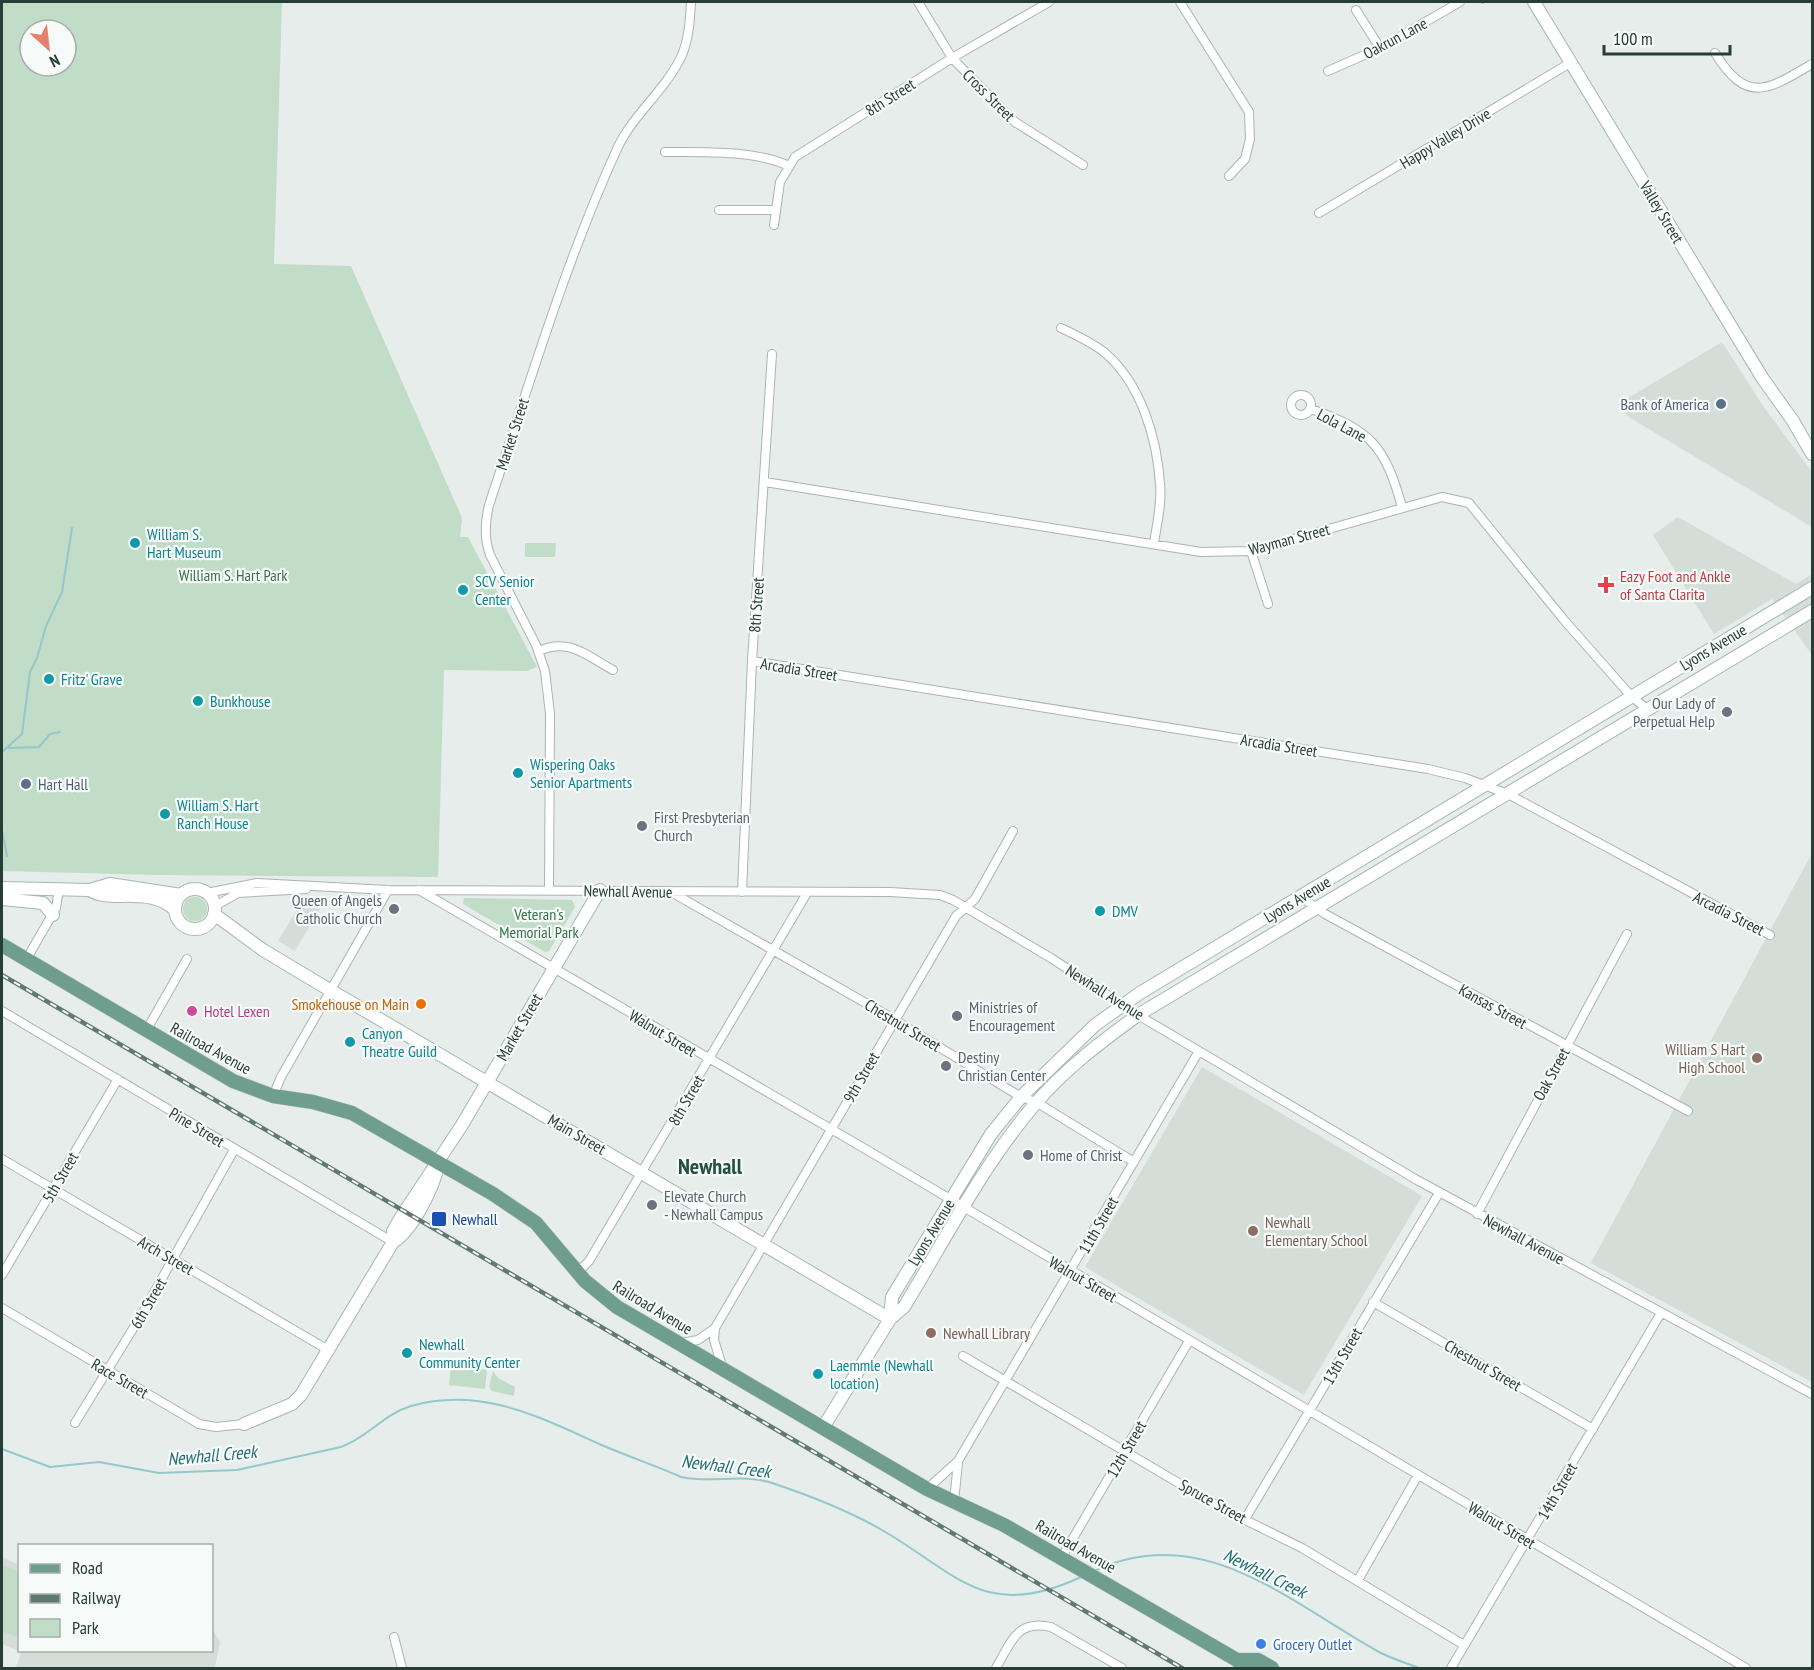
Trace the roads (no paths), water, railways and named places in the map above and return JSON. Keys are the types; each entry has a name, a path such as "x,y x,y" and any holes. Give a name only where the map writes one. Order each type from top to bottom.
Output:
{"main road":[{"name":"Railroad Avenue","path":"2,945 233,1081 273,1096 314,1102 352,1113 494,1194 536,1223 577,1273 605,1299 824,1426 927,1489 1004,1525 1068,1560 1238,1666 1258,1660 1272,1668"}],"street":[{"name":"Market Street","path":"549,889 550,714 545,671 539,651 490,555 485,535 489,505 546,329 608,169 629,127 669,76 682,54 689,29 692,2"},
{"name":"Cross Street","path":"918,2 952,58 1015,122 1083,165"},
{"name":"8th Street","path":"774,225 780,182 795,156 952,58 1049,2"},
{"path":"1180,2 1249,112 1250,139 1245,159 1229,176"},
{"name":"Oakrun Lane","path":"1328,71 1380,48 1460,2"},
{"name":"Valley Street","path":"1534,2 1763,379 1793,421 1812,454"},
{"path":"1356,10 1380,48"},
{"path":"1715,53 1729,76 1746,87 1763,88 1779,84 1812,63"},
{"name":"Happy Valley Drive","path":"1319,213 1570,63"},
{"path":"665,152 698,150 780,162 789,166"},
{"path":"719,210 776,210"},
{"path":"1060,328 1106,353 1118,366 1140,400 1155,449 1160,485 1154,543"},
{"name":"8th Street","path":"742,892 752,661 772,354"},
{"name":"Lola Lane","path":"1311,409 1361,431 1377,444 1393,474 1402,507"},
{"name":"Valley Street","path":"1793,421 1812,436"},
{"name":"Wayman Street","path":"765,482 1200,552 1251,551 1442,497 1469,503 1564,620 1631,696 1647,709"},
{"path":"1251,551 1268,604"},
{"name":"Lyons Avenue","path":"890,1319 892,1297 991,1134 1022,1097 1071,1046 1124,1004 1812,588"},
{"name":"Lyons Avenue","path":"824,1426 890,1319 904,1307 1009,1136 1036,1102 1091,1051 1138,1015 1812,611"},
{"path":"539,651 551,645 566,645 613,670"},
{"name":"Arcadia Street","path":"752,661 1428,769 1465,778 1508,794 1770,934"},
{"name":"9th Street","path":"715,1328 956,916 975,898 1013,831"},
{"name":"Newhall Avenue","path":"207,893 257,883 388,890 549,889 940,895 966,907 1124,1004 1138,1015 1439,1193 1812,1394"},
{"path":"2,888 90,890 110,884 181,895 194,889 207,893 214,910 203,927 187,927 179,920 175,910 161,900 131,895 96,895 90,890"},
{"name":"Newhall Avenue","path":"214,910 238,893 319,888"},
{"path":"26,960 53,915 57,906 59,889"},
{"path":"273,1096 281,1077 388,890"},
{"name":"Walnut Street","path":"419,890 554,967 1746,1668"},
{"name":"Market Street","path":"244,1424 292,1404 330,1351 393,1242 403,1236 435,1180 439,1163 600,890"},
{"name":"Chestnut Street","path":"670,892 775,950 1022,1097 1036,1102 1134,1162"},
{"name":"8th Street","path":"577,1273 590,1261 807,893"},
{"path":"175,910 181,895"},
{"name":"Kansas Street","path":"1301,897 1317,908 1688,1111"},
{"path":"2,899 43,903 53,915"},
{"name":"Main Street","path":"214,910 263,950 890,1319"},
{"name":"Main Street","path":"203,927 263,950"},
{"name":"Oak Street","path":"1477,1214 1627,934"},
{"path":"146,1031 187,959"},
{"name":"Pine Street","path":"2,1011 393,1242"},
{"name":"11th Street","path":"927,1489 947,1474 958,1461 1199,1051"},
{"name":"5th Street","path":"2,1275 118,1079"},
{"name":"6th Street","path":"75,1423 173,1260 234,1150"},
{"name":"Arch Street","path":"2,1159 330,1351"},
{"name":"13th Street","path":"1245,1519 1439,1193"},
{"name":"Chestnut Street","path":"1373,1302 1593,1429"},
{"name":"Race Street","path":"2,1308 199,1424 216,1427 244,1424"},
{"name":"14th Street","path":"1451,1668 1660,1313"},
{"path":"681,1343 698,1340 715,1328"},
{"path":"715,1328 714,1340 722,1366"},
{"name":"12th Street","path":"1068,1560 1125,1450 1189,1341"},
{"name":"Spruce Street","path":"963,1356 1245,1519 1358,1580 1464,1645"},
{"name":"11th Street","path":"954,1502 958,1461"},
{"path":"1358,1580 1418,1475"},
{"path":"996,1668 1016,1633 1028,1625 1039,1624 1051,1627 1122,1668"},
{"path":"394,1637 402,1668"}],"waterway":[{"path":"2,752 22,734 30,672 37,658 46,626 62,592 72,528"},
{"path":"9,748 39,747 50,734 60,732"},
{"path":"2,831 7,856"},
{"name":"Newhall Creek","path":"2,1449 50,1467 99,1462 159,1473 237,1470 341,1447 359,1438 392,1415 411,1406 437,1401 487,1402 534,1416 681,1477 761,1480 800,1493 869,1523 953,1576 974,1587 996,1594 1020,1595 1048,1590 1081,1577"},
{"name":"Newhall Creek","path":"1094,1571 1134,1558 1172,1555 1209,1561 1245,1574 1381,1653 1419,1668"}],"railway":[{"path":"2,975 1182,1668"}],"place":[{"name":"Bank of America","path":"1721,404"},
{"name":"William S. Hart Museum","path":"135,543"},
{"name":"Eazy Foot and Ankle of Santa Clarita","path":"1606,585"},
{"name":"SCV Senior Center","path":"463,590"},
{"name":"Fritz' Grave","path":"49,679"},
{"name":"Bunkhouse","path":"198,701"},
{"name":"Our Lady of Perpetual Help","path":"1727,712"},
{"name":"Wispering Oaks Senior Apartments","path":"518,773"},
{"name":"Hart Hall","path":"26,784"},
{"name":"William S. Hart Ranch House","path":"165,814"},
{"name":"First Presbyterian Church","path":"642,826"},
{"name":"Queen of Angels Catholic Church","path":"394,909"},
{"name":"DMV","path":"1100,911"},
{"name":"Smokehouse on Main","path":"421,1004"},
{"name":"Hotel Lexen","path":"192,1011"},
{"name":"Ministries of Encouragement","path":"957,1016"},
{"name":"Canyon Theatre Guild","path":"350,1042"},
{"name":"William S Hart High School","path":"1757,1058"},
{"name":"Destiny Christian Center","path":"946,1066"},
{"name":"Home of Christ","path":"1028,1155"},
{"name":"Elevate Church - Newhall Campus","path":"652,1205"},
{"name":"Newhall","path":"439,1219"},
{"name":"Newhall Elementary School","path":"1253,1231"},
{"name":"Newhall Library","path":"931,1333"},
{"name":"Newhall Community Center","path":"407,1353"},
{"name":"Laemmle (Newhall location)","path":"818,1374"},
{"name":"Grocery Outlet","path":"1261,1644"}],"district":[{"name":"Newhall","path":"710,1166"}],"park label":[{"name":"William S. Hart Park","path":"233,575"},
{"name":"Veteran's Memorial Park","path":"539,923"}]}
